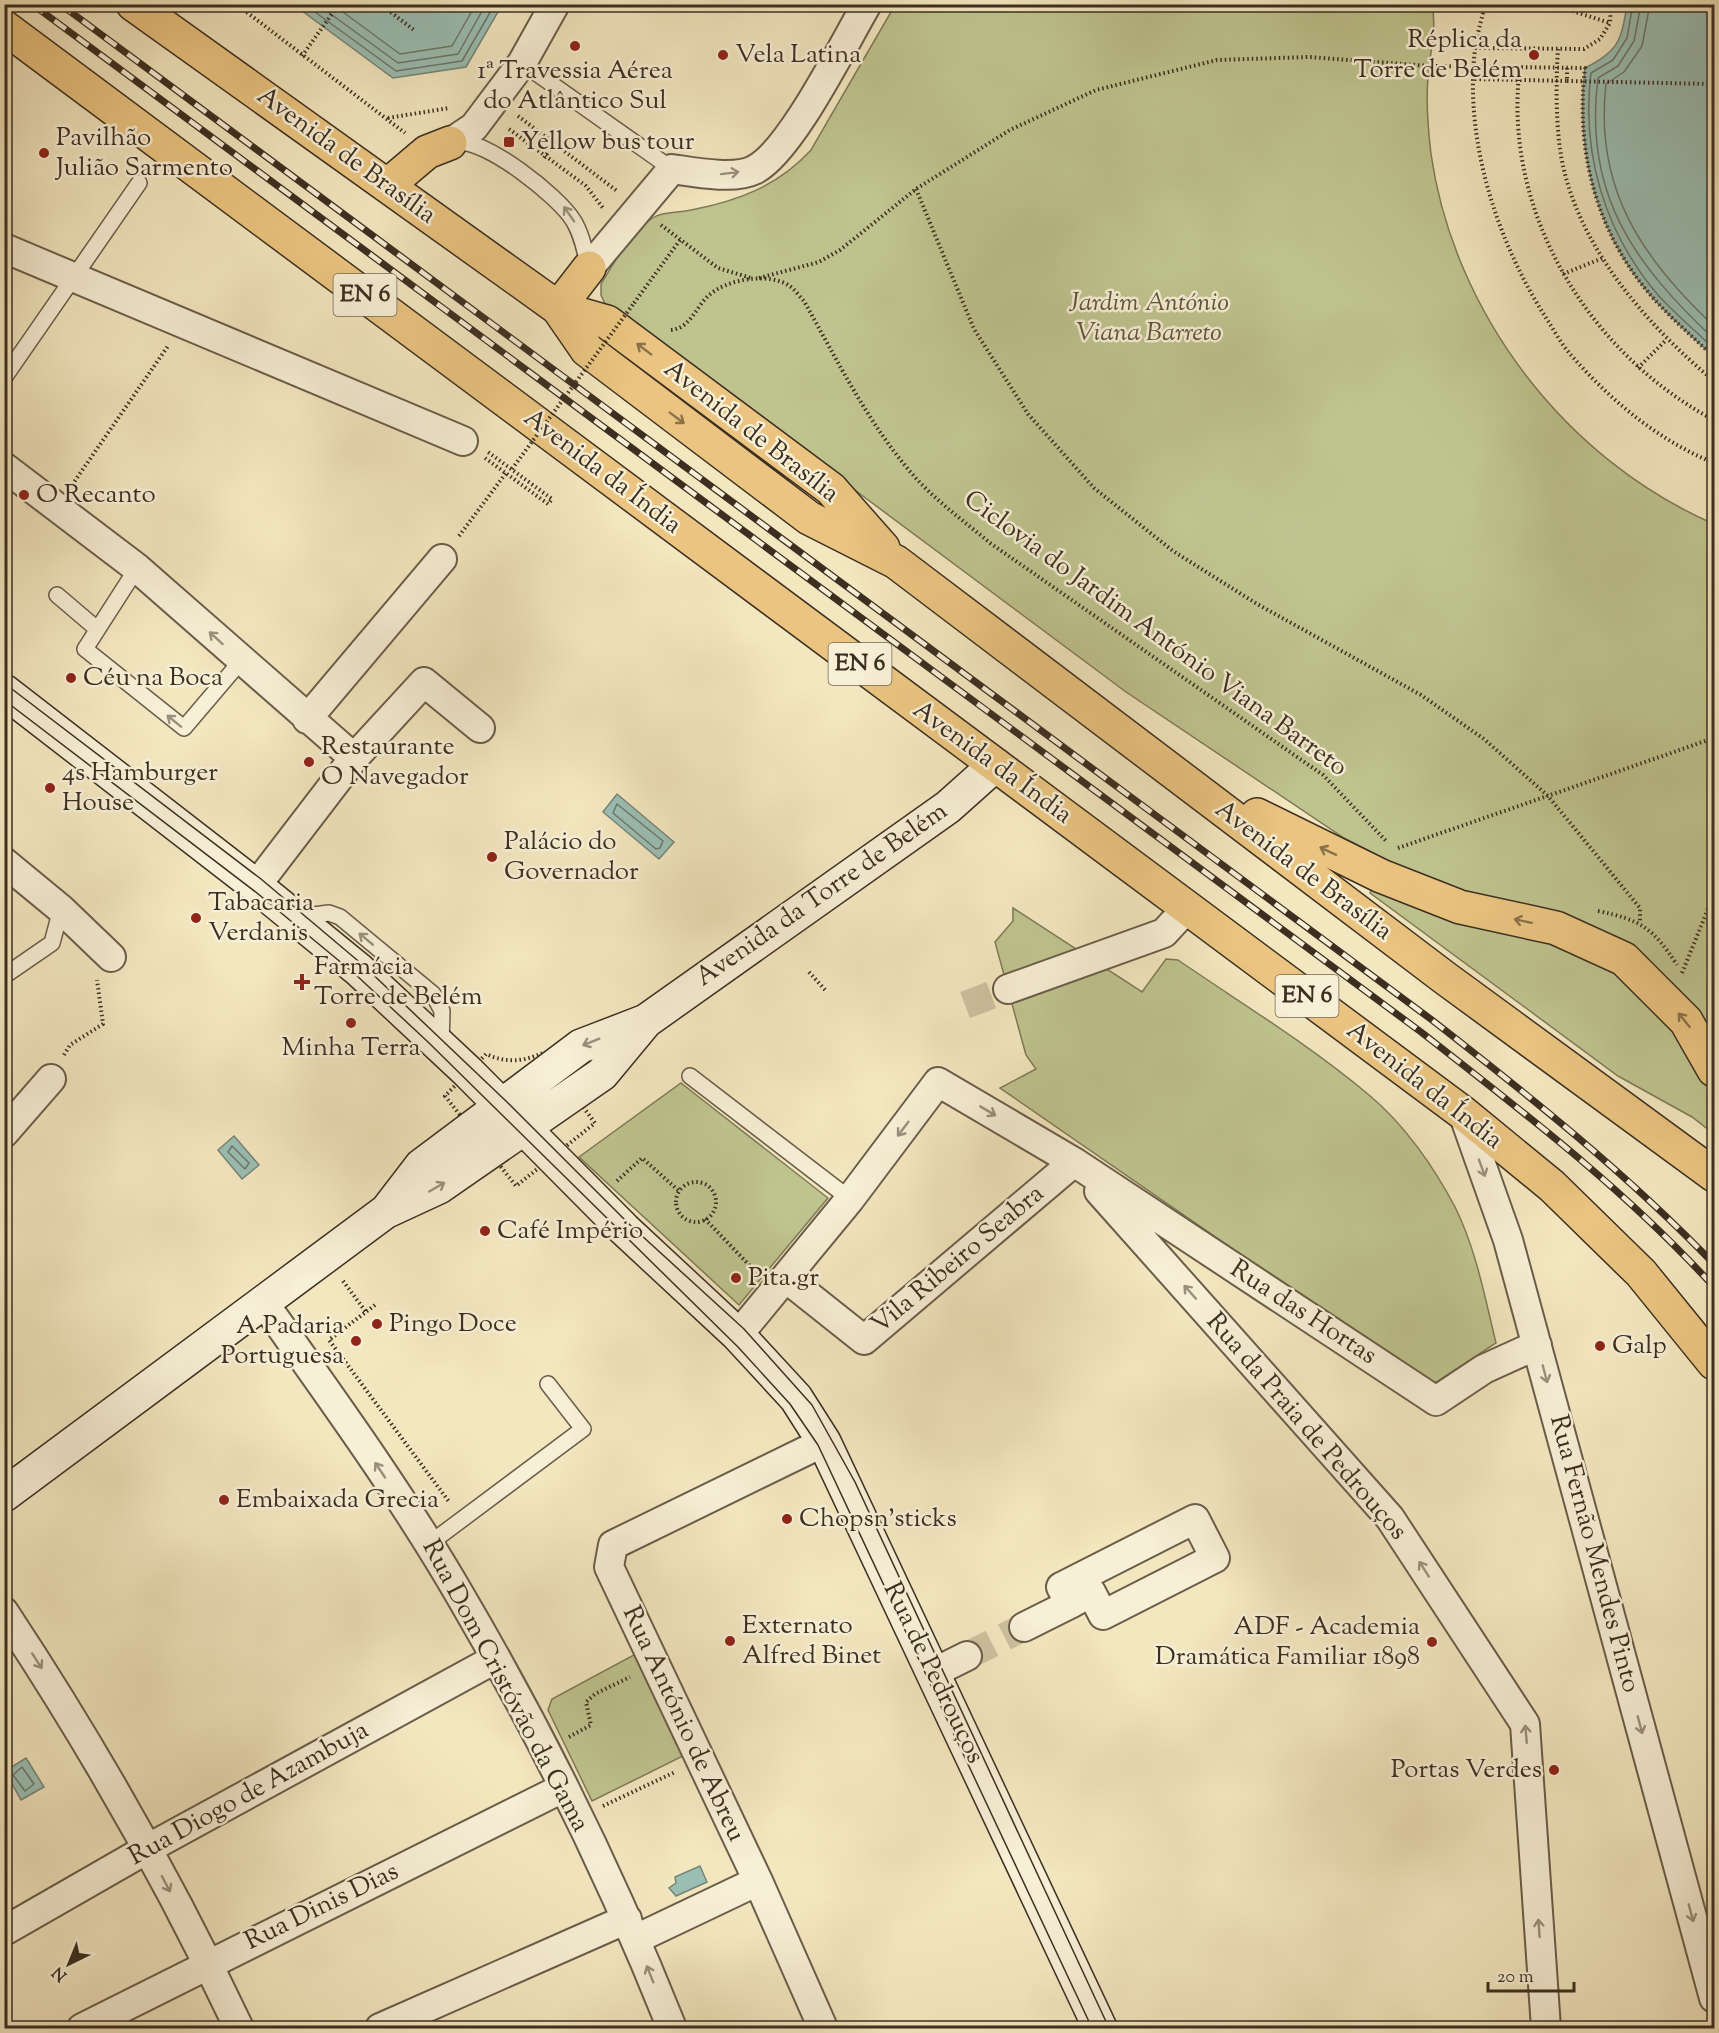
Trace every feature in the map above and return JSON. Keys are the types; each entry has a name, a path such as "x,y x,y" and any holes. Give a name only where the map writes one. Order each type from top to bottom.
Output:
{"main road":[{"name":"Avenida de Brasília","path":"133,4 558,308 587,350 809,518 896,562 1445,978 1714,1175"},
{"name":"Avenida da Índia","path":"4,27 1463,1113 1552,1186 1625,1257 1714,1363"},
{"path":"388,185 427,152 450,143"},
{"path":"558,308 589,268"},
{"path":"1156,760 1295,836 1381,876 1461,907 1556,928 1623,959 1686,1021 1714,1070"}],"street":[{"path":"450,143 474,127 480,106 522,63 555,4"},
{"path":"589,268 672,169 714,175 753,170 787,140 867,4"},
{"path":"4,248 472,444"},
{"path":"4,467 137,568 354,758"},
{"path":"307,719 442,558"},
{"path":"256,886 354,758 424,682 480,728"},
{"name":"Rua de Pedrouços","path":"4,692 256,886 359,970 441,1047 595,1200 738,1335 796,1398 824,1442 1100,2028"},
{"name":"Avenida da Torre de Belém","path":"4,1495 385,1212 421,1166 512,1117 581,1046 646,1021 948,807 995,765"},
{"path":"4,862 61,909 111,957"},
{"path":"1008,989 1164,933 1187,908"},
{"path":"4,1133 51,1079"},
{"path":"738,1335 773,1277 850,1199 938,1082 1074,1162"},
{"name":"Rua Fernão Mendes Pinto","path":"1463,1113 1509,1240 1714,1998"},
{"name":"Vila Ribeiro Seabra","path":"773,1277 864,1340 1074,1162"},
{"name":"Rua das Hortas","path":"1074,1162 1436,1401 1484,1369 1537,1345"},
{"name":"Rua da Praia de Pedrouços","path":"1074,1162 1390,1518 1526,1724 1546,2028"},
{"name":"Rua Dom Cristóvão da Gama","path":"264,1303 353,1428 429,1544 495,1659 545,1750 631,1929 672,2028"},
{"name":"Rua António de Abreu","path":"823,2028 758,1881 609,1567 613,1545 824,1442"},
{"path":"1024,1626 1070,1604 1091,1592 1103,1615 1215,1558 1196,1520 1061,1587 1070,1604"},
{"path":"4,1612 64,1702 147,1849 208,1963 239,2028"},
{"path":"933,1673 967,1656"},
{"name":"Rua Diogo de Azambuja","path":"4,1931 147,1849 495,1659"},
{"name":"Rua Dinis Dias","path":"82,2028 208,1963 563,1788"},
{"path":"380,2028 758,1881"}],"lane":[{"path":"522,63 672,169"},
{"path":"450,143 477,143 491,150 562,204 574,222 589,268"},
{"path":"4,378 140,183"},
{"path":"137,568 85,649 184,728 241,661"},
{"path":"57,595 97,629"},
{"path":"4,976 52,943 61,909"},
{"path":"690,1076 850,1199"},
{"path":"429,1544 583,1429 548,1384"}],"path":[{"path":"236,4 302,56 388,118 480,106 640,209 718,268 753,279 819,262 840,250 916,189 1010,130 1096,90 1217,60 1309,57 1429,66 1585,68 1582,116 1584,147 1593,190 1609,232 1629,267 1655,300 1714,357"},
{"path":"302,56 339,4"},
{"path":"380,4 414,30"},
{"path":"1485,4 1475,48 1474,66 1475,113 1483,168 1501,227 1530,294 1569,353 1619,405 1679,448 1714,463"},
{"path":"1551,4 1610,23"},
{"path":"1475,48 1584,50 1600,39 1610,23 1611,4"},
{"path":"1558,49 1559,142 1574,200 1603,258 1641,312 1666,340 1714,381"},
{"path":"1520,66 1520,128 1525,170 1544,231 1563,274 1595,322 1638,368 1669,393 1714,420"},
{"path":"1567,67 1567,81"},
{"path":"1475,79 1714,84"},
{"path":"480,106 586,186 600,202 618,235"},
{"path":"916,189 974,329 1028,414 1094,488 1182,557 1257,604 1421,695 1484,739 1548,796 1640,908 1640,922"},
{"path":"512,469 680,240"},
{"path":"1563,274 1603,258"},
{"name":"Ciclovia do Jardim António Viana Barreto","path":"666,330 683,327 709,295 726,285 753,279 790,286 804,301 889,445 915,477 941,502 990,543 1323,775 1370,827 1385,841 1406,853"},
{"path":"627,303 636,310"},
{"path":"58,506 184,322"},
{"path":"1638,368 1666,340"},
{"path":"472,444 512,469 552,499 548,504 472,444"},
{"path":"442,558 507,473"},
{"path":"1398,848 1714,738"},
{"path":"1682,973 1714,894"},
{"path":"1591,909 1640,922 1665,946 1689,983"},
{"path":"70,1045 103,1024 97,976 111,957"},
{"path":"809,972 827,992"},
{"path":"595,1200 642,1158 679,1191"},
{"path":"694,1182 711,1188 715,1205 705,1219 694,1221 683,1217 676,1202 679,1191 694,1182"},
{"path":"705,1219 773,1277"},
{"path":"326,1257 366,1312"},
{"path":"375,1305 329,1340 439,1488"},
{"path":"545,1750 591,1725 586,1702 595,1694 631,1677 642,1680 661,1675"},
{"path":"578,1819 700,1760"}],"green space":[{"name":"Jardim António Viana Barreto","path":"895,5 1432,5 1433,32 1427,96 1431,154 1444,213 1464,270 1492,325 1526,375 1565,421 1611,462 1660,496 1714,524 1714,1134 1692,1117 1618,1076 1370,893 1383,858 1344,838 1126,692 605,304 601,295 601,284 629,240 655,216 691,210 741,197 785,173 811,150"},
{"path":"1013,908 1142,992 1166,959 1178,960 1300,1042 1382,1106 1417,1147 1455,1207 1474,1257 1496,1343 1435,1383 1418,1377 1000,1088 1036,1069 1026,1055 995,942 1013,921"},
{"path":"681,1083 828,1198 739,1305 579,1157"},
{"path":"643,1650 687,1754 592,1801 548,1710 552,1699"}],"water":[{"path":"294,5 502,5 466,67 393,78"},
{"path":"1627,5 1714,5 1714,357 1661,307 1634,274 1604,220 1594,191 1587,162 1584,131 1585,68 1605,56 1616,44 1623,28"},
{"path":"617,794 674,842 659,859 603,812"},
{"path":"234,1136 259,1165 242,1179 218,1150"},
{"path":"26,1758 44,1787 21,1800 5,1771"},
{"path":"700,1866 707,1882 676,1896 669,1888 676,1883 675,1877"}],"tunnel":[{"path":"965,1005 1008,989"},
{"path":"967,1656 1024,1627"}],"tram line":[{"path":"4,683 261,879 363,965 507,1102 629,1224 744,1329 812,1405 855,1482 1109,2028"},
{"path":"4,700 257,893 355,974 428,1042 738,1347 790,1404 818,1445 1092,2028"}],"railway":[{"path":"32,4 1421,1032 1610,1185 1681,1252 1714,1287"},
{"path":"60,4 1432,1020 1542,1107 1612,1167 1714,1264"}],"place":[{"name":"1ª Travessia Aérea do Atlântico Sul","path":"575,46"},
{"name":"Vela Latina","path":"723,55"},
{"name":"Réplica da Torre de Belém","path":"1534,55"},
{"name":"Yellow bus tour","path":"509,142"},
{"name":"Pavilhão Julião Sarmento","path":"44,153"},
{"name":"O Recanto","path":"24,495"},
{"name":"Céu na Boca","path":"71,678"},
{"name":"Restaurante O Navegador","path":"309,762"},
{"name":"4s Hamburger House","path":"50,788"},
{"name":"Palácio do Governador","path":"492,857"},
{"name":"Tabacaria Verdanis","path":"196,918"},
{"name":"Farmácia Torre de Belém","path":"302,982"},
{"name":"Minha Terra","path":"351,1023"},
{"name":"Café Império","path":"485,1231"},
{"name":"Pita.gr","path":"736,1278"},
{"name":"Pingo Doce","path":"377,1324"},
{"name":"A Padaria Portuguesa","path":"356,1341"},
{"name":"Galp","path":"1600,1346"},
{"name":"Embaixada Grecia","path":"224,1500"},
{"name":"Chopsn'sticks","path":"787,1519"},
{"name":"Externato Alfred Binet","path":"730,1641"},
{"name":"ADF - Academia Dramática Familiar 1898","path":"1432,1642"},
{"name":"Portas Verdes","path":"1554,1770"}]}
